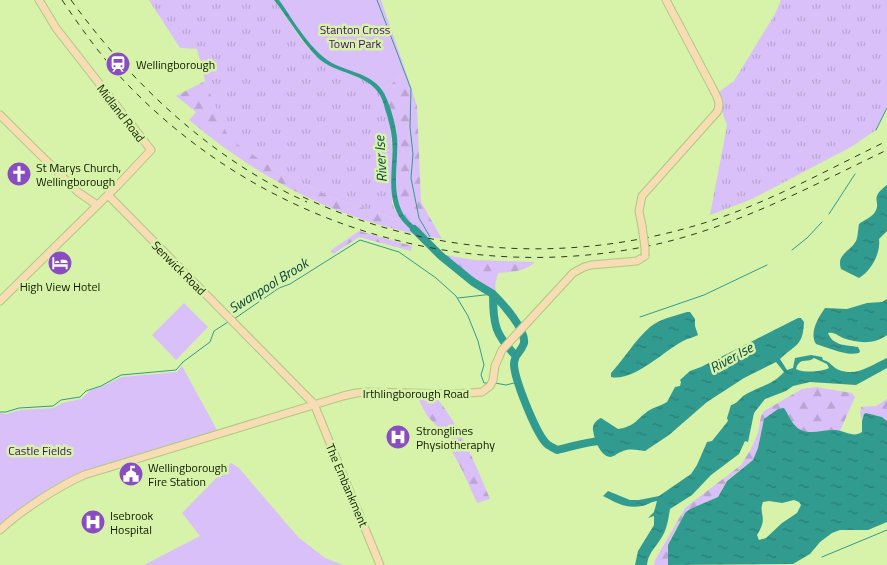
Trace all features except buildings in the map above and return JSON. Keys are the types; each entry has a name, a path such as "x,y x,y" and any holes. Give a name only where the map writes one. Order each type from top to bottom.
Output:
{"main road":[{"name":"Midland Road","path":"0,301 108,195 150,150 56,28 39,0"},
{"name":"Irthlingborough Road","path":"0,530 36,504 84,475 314,404 356,392 454,394 482,392 490,386 502,350 577,270 591,265 637,262 645,256 646,248 639,211 642,196 720,108 719,100 666,0"},
{"path":"0,115 78,192 98,205"},
{"name":"Senwick Road","path":"108,195 314,404"},
{"path":"296,411 302,403 303,394"},
{"name":"The Embankment","path":"314,404 380,565"}],"green space":[{"path":"149,0 274,0 315,55 328,64 368,82 380,94 388,117 392,141 392,203 402,221 333,198 279,172 228,139 205,81 197,49 180,48"},
{"name":"Stanton Cross Town Park","path":"276,0 381,0 406,72 381,92 369,81 338,69 309,47"},
{"path":"781,0 887,0 887,108 876,130 851,147 752,199 710,215 727,126 716,94 734,81 775,14"},
{"path":"406,72 417,106 421,202 442,239 416,232 403,218 394,200 394,141 381,92"},
{"path":"205,81 229,139 279,172 333,198 402,221 416,234 384,226 324,205 295,191 241,159 189,120 196,112 176,96"},
{"path":"359,231 412,246 411,251 359,237 333,254 330,251"},
{"path":"433,253 474,260 535,262 522,270 498,273 495,286 497,297 472,285 463,274 459,275"},
{"path":"184,303 208,327 176,360 152,335"},
{"name":"Castle Fields","path":"182,366 217,430 80,472 15,514 0,528 0,413 6,414 20,410 54,408 62,403 81,399 91,390 122,377 177,372"},
{"path":"816,387 852,393 855,397 840,431 810,432 799,429 794,425 784,408 763,425 758,448 753,460 727,480 718,497 685,513 670,540 668,565 654,565 655,560 685,508 741,465 758,433 761,416 764,411 802,389"},
{"path":"434,395 452,419 473,458 490,499 477,503 440,429 427,416 418,398"},
{"path":"887,399 887,421 882,417 866,413 862,421 861,407 876,406"},
{"path":"231,463 239,468 298,537 325,558 343,565 144,565 200,536 182,513"}],"water":[{"path":"274,0 279,0 311,45 327,60 375,82 384,93 389,104 397,137 397,197 406,218 426,236 413,232 399,217 395,206 391,184 392,135 384,103 380,95 367,82 318,58"},
{"path":"887,185 887,231 879,239 877,256 867,271 859,278 841,269 840,260 856,241 859,224 875,212 878,194"},
{"path":"887,299 887,335 882,338 871,342 860,342 843,338 834,333 828,333 837,343 858,347 859,353 842,353 816,344 813,335 814,330 825,308 847,309 867,303 882,302"},
{"path":"690,312 695,319 698,335 683,341 648,365 629,375 611,377 611,373 650,327 663,320"},
{"path":"798,318 801,318 804,322 802,336 798,344 780,359 787,370 793,368 795,358 811,355 822,357 823,360 835,368 846,372 864,369 887,358 887,368 856,385 810,382 793,386 786,391 765,399 754,413 748,442 745,441 739,454 711,475 692,495 670,509 664,533 650,555 647,565 635,565 638,551 654,525 654,516 648,518 654,512 657,501 631,507 603,496 608,491 630,500 659,496 691,474 707,442 712,441 728,421 727,418 731,405 748,393 775,380 784,372 776,362 744,378 707,402 669,435 645,451 627,450 611,457 606,456 596,442 593,426 601,418 618,429 631,425 648,411 667,402 675,387 680,386 680,380 690,371","holes":["814,358 827,364 829,368 822,370 808,371 796,369 801,361"]},
{"path":"784,408 795,426 809,432 836,430 859,434 862,432 862,421 866,413 882,417 887,421 887,522 868,530 840,530 832,533 820,542 810,554 793,564 668,565 668,545 685,513 718,497 727,481 753,460 758,448 764,419 778,409","holes":["794,500 801,505 797,513 782,523 766,538 759,540 757,535 763,520 763,502 782,503"]}],"waterway":[{"path":"377,0 411,89 410,127 413,154 411,178 419,218 430,237"},
{"path":"876,130 887,108"},
{"path":"829,214 855,174"},
{"path":"792,250 822,222"},
{"name":"River Ise","path":"414,229 441,256 473,282 493,294 495,321 499,335 516,356 514,363 515,371 522,393 537,429 547,444 557,450 605,441"},
{"name":"Swanpool Brook","path":"234,319 279,288 290,284 360,240 399,252 436,278 456,296 468,316 478,341 484,365 481,375 484,383 487,383"},
{"path":"640,317 704,295 767,265"},
{"path":"458,298 493,294"},
{"name":"River Ise","path":"493,294 513,317 524,337 522,348 516,356"},
{"name":"Swanpool Brook","path":"0,412 19,408 53,406 61,400 80,397 86,391 101,386 121,375 176,370 183,362 210,342 214,331 228,322"},
{"name":"Swanpool Brook","path":"495,383 506,385 518,382"},
{"path":"822,557 887,530"}],"railway":[{"path":"62,0 112,68 131,88 186,137 245,178 309,211 377,235 446,250 518,257 590,255 662,243 691,235 749,214 805,190 887,150"},
{"path":"71,0 120,61 147,89 206,142 272,185 307,202"},
{"path":"303,197 353,218 405,233 457,243 511,248 564,248 617,243 670,232 722,217 785,191 887,141"}],"place":[{"name":"Wellingborough","path":"118,64"},
{"name":"St Marys Church, Wellingborough","path":"19,174"},
{"name":"High View Hotel","path":"60,263"},
{"name":"Stronglines Physiotheraphy","path":"398,437"},
{"name":"Wellingborough Fire Station","path":"131,474"},
{"name":"Isebrook Hospital","path":"93,522"}]}
